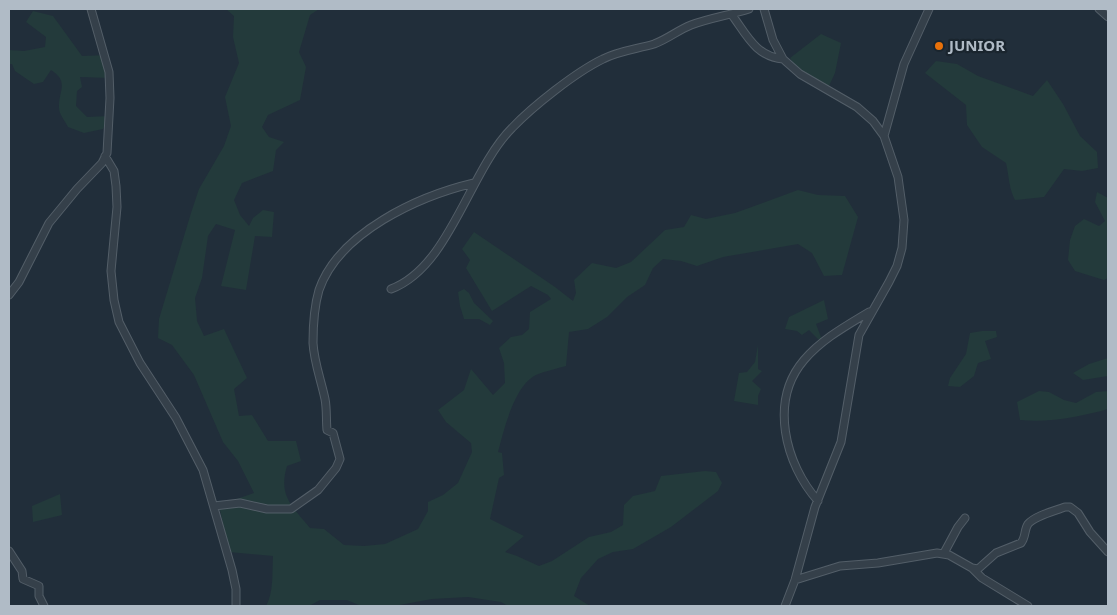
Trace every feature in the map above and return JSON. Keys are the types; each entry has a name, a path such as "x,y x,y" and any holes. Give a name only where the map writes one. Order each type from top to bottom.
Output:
{"street":[{"path":"9,295 19,282 49,223 77,189 100,166 106,156 108,72 91,9"},
{"path":"391,289 410,279 435,252 452,228 474,183 499,142 514,126 562,86 606,57 664,40 689,25 749,9"},
{"path":"764,9 773,40 783,59 800,74 857,108 873,121 884,136 898,177 904,220 904,239 893,276 862,328 857,343 841,442 818,501 795,580 785,606"},
{"path":"884,136 904,64 929,9"},
{"path":"1100,9 1108,17"},
{"path":"732,15 758,50 769,56 783,59"},
{"path":"106,156 114,171 116,186 111,272 119,322 140,363 176,418 203,470 232,570 236,589 236,606"},
{"path":"214,506 240,503 266,509 291,509 318,490 331,475 340,459 333,434 327,430 326,403 315,361 313,343 316,301 326,275 348,247 393,214 431,196 474,183"},
{"path":"818,501 800,475 788,442 784,414 789,388 798,368 811,352 838,331 872,311"},
{"path":"972,568 978,568 996,553 1021,543 1026,528 1030,523 1065,507 1070,507 1078,513 1090,532 1108,552"},
{"path":"944,553 965,518"},
{"path":"9,552 22,571 23,579 39,586 39,596 44,606"},
{"path":"795,580 840,566 878,563 944,553 972,568 982,578 1028,606"}],"green space":[{"path":"226,9 319,9 310,15 299,52 306,67 300,100 268,115 262,127 269,137 284,142 276,150 273,171 242,183 234,200 240,215 249,226 253,218 263,210 274,212 272,237 255,236 246,290 221,286 235,230 216,224 208,236 202,278 195,298 197,321 204,336 224,329 247,378 234,389 239,416 252,415 268,441 296,441 301,461 287,466 284,485 292,507 310,528 324,529 344,545 385,544 418,529 428,511 428,502 443,495 458,483 472,452 471,443 446,422 438,410 464,390 471,369 493,395 505,383 504,363 499,348 511,337 522,335 529,329 530,312 551,299 548,295 531,286 492,311 466,268 470,260 462,249 474,232 573,301 576,293 574,280 592,263 616,268 631,262 665,230 684,227 691,215 706,219 735,213 798,190 818,195 845,196 858,217 842,275 824,276 812,253 798,244 723,257 697,266 681,261 663,259 653,268 645,285 627,297 607,317 588,329 569,332 566,366 536,375 522,389 511,409 498,452 502,453 504,475 499,478 490,519 524,536 505,552 539,566 552,561 589,537 611,532 623,525 624,505 633,496 655,491 661,476 705,471 716,472 722,483 718,491 671,527 633,549 613,552 598,559 581,578 574,596 590,606 508,606 501,602 468,597 432,599 394,606 361,606 347,600 320,600 309,606 266,606 271,588 273,556 229,552 219,505 254,493 238,461 223,442 194,375 172,345 158,338 159,319 199,189 224,146 231,126 225,97 239,63 233,37 234,16"},
{"path":"33,11 53,16 82,56 109,55 110,78 80,77 82,87 77,91 76,106 87,117 109,116 103,129 84,133 68,127 59,110 62,83 57,74 51,70 43,82 34,84 15,71 12,64 9,64 9,50 24,51 45,47 46,37 26,22"},
{"path":"821,34 841,43 835,73 829,86 796,68 790,58"},
{"path":"936,61 957,64 978,76 1033,96 1047,80 1063,104 1080,136 1097,152 1098,168 1082,171 1064,169 1044,197 1015,200 1010,187 1006,163 982,147 967,125 966,105 925,73"},
{"path":"1097,192 1108,198 1108,278 1104,280 1075,271 1068,260 1070,240 1075,226 1084,219 1099,226 1105,221 1095,202"},
{"path":"464,289 469,293 474,303 493,321 490,325 479,319 464,319 458,292"},
{"path":"824,300 828,319 816,324 822,340 818,339 809,330 802,335 797,331 785,329 789,317"},
{"path":"996,331 997,337 985,341 991,359 978,363 974,376 960,387 948,386 950,378 966,354 970,333"},
{"path":"758,345 758,369 762,371 752,381 761,389 758,396 758,405 734,401 739,373 747,372 755,362"},
{"path":"1108,358 1108,376 1083,380 1073,373 1089,364"},
{"path":"1039,391 1049,392 1064,400 1076,403 1096,392 1108,391 1108,409 1064,419 1020,420 1017,402"},
{"path":"60,494 62,515 33,522 32,506"}],"place":[{"name":"JUNIOR","path":"939,46"}]}
